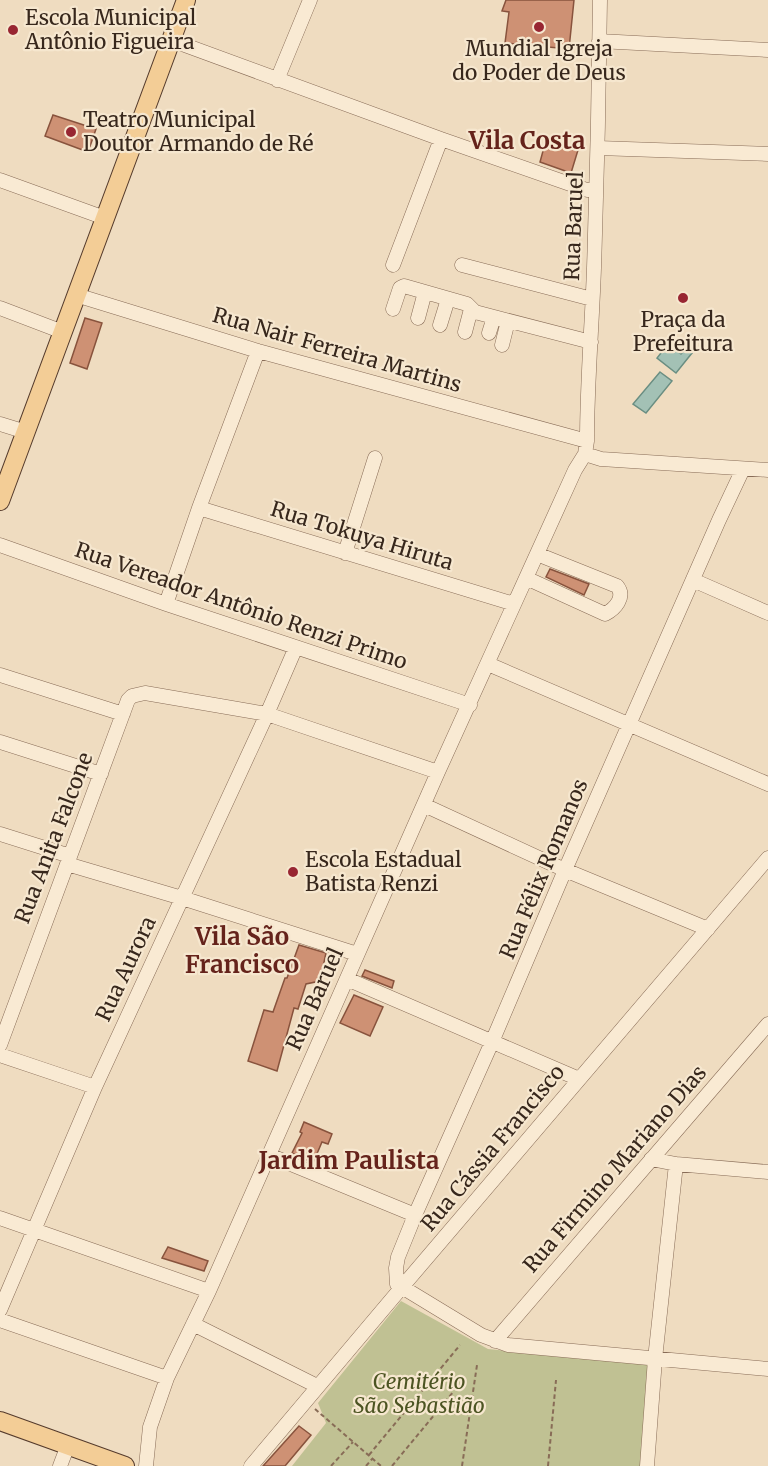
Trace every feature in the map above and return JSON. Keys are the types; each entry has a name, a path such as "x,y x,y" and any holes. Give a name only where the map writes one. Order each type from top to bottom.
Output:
{"main road":[{"path":"0,501 186,0"},
{"path":"0,1421 125,1466"}],"street":[{"path":"278,80 310,0"},
{"name":"Rua Baruel","path":"146,1466 150,1427 167,1378 209,1291 438,772 586,447 598,148 600,0"},
{"path":"171,40 441,139 587,190 596,190"},
{"path":"599,41 768,50"},
{"path":"393,265 441,139"},
{"path":"598,148 768,154"},
{"path":"0,180 105,218"},
{"path":"462,265 592,299"},
{"path":"393,309 402,286 467,304 471,309 494,317 591,342"},
{"path":"418,318 425,292"},
{"name":"Rua Nair Ferreira Martins","path":"76,295 586,447 601,459 768,470"},
{"path":"440,325 448,299"},
{"path":"0,308 63,332"},
{"path":"465,332 471,309"},
{"path":"489,333 494,317"},
{"path":"502,345 508,321"},
{"path":"166,604 258,351"},
{"path":"0,423 26,432"},
{"path":"345,553 375,458"},
{"name":"Rua Félix Romanos","path":"402,1287 397,1284 396,1268 398,1257 415,1215 743,469"},
{"name":"Rua Tokuya Hiruta","path":"199,508 514,604"},
{"name":"Rua Vereador Antônio Renzi Primo","path":"0,545 166,604 470,705"},
{"path":"526,578 604,614 612,610 621,596 621,590 617,586 537,554"},
{"path":"693,580 768,613"},
{"name":"Rua Aurora","path":"0,1310 95,1087 296,647"},
{"path":"488,664 768,784"},
{"path":"0,675 123,714 132,696 146,693 267,714 438,772"},
{"name":"Rua Anita Falcone","path":"0,1045 123,714"},
{"path":"0,742 101,774"},
{"path":"424,805 565,870 708,928"},
{"path":"0,834 68,860 357,954"},
{"name":"Rua Cássia Francisco","path":"251,1466 768,858"},
{"path":"346,979 579,1079"},
{"name":"Rua Firmino Mariano Dias","path":"495,1341 768,1024"},
{"path":"0,1055 95,1087"},
{"path":"269,1155 415,1215"},
{"path":"651,1159 675,1164 768,1172"},
{"path":"647,1466 655,1359 675,1164"},
{"path":"0,1218 209,1291"},
{"path":"402,1287 481,1335 508,1345 768,1369"},
{"path":"0,1320 167,1378"},
{"path":"193,1324 318,1386"},
{"path":"60,1466 68,1445"}],"path":[{"path":"369,1455 460,1345"},
{"path":"462,1466 477,1365"},
{"path":"548,1466 556,1380"},
{"path":"392,1466 454,1391"},
{"path":"306,1401 381,1466"},
{"path":"331,1466 353,1442"},
{"path":"366,1466 372,1458"}],"green space":[{"name":"Cemitério São Sebastião","path":"401,1301 488,1349 651,1365 642,1466 292,1466 326,1423 318,1403"}],"shaded area":[{"path":"668,344 681,354 686,348 692,353 676,373 657,358"},
{"path":"660,372 672,381 646,413 633,404"}],"building":[{"name":"Mundial Igreja do Poder de Deus","path":"506,0 574,0 569,49 505,43 509,12 502,11"},
{"name":"Teatro Municipal Doutor Armando de Ré","path":"53,115 96,129 88,152 45,136"},
{"path":"546,140 578,150 571,173 540,162"},
{"path":"85,318 102,323 87,369 70,363"},
{"path":"550,569 589,584 584,595 546,577"},
{"path":"299,945 326,953 320,981 306,984 298,1009 294,1008 277,1071 248,1061 264,1010 273,1012"},
{"path":"365,970 394,981 392,988 362,976"},
{"path":"354,995 383,1007 370,1036 340,1023"},
{"path":"304,1122 332,1134 328,1144 322,1142 313,1163 292,1153 302,1133 300,1132"},
{"path":"168,1247 208,1261 204,1271 162,1258"},
{"path":"299,1426 311,1435 285,1466 263,1466"}],"place":[{"name":"Mundial Igreja do Poder de Deus","path":"539,27"},
{"name":"Escola Municipal Antônio Figueira","path":"13,30"},
{"name":"Teatro Municipal Doutor Armando de Ré","path":"71,132"},
{"name":"Praça da Prefeitura","path":"683,298"},
{"name":"Escola Estadual Batista Renzi","path":"293,872"}],"district":[{"name":"Vila Costa","path":"527,141"},
{"name":"Vila São Francisco","path":"242,951"},
{"name":"Jardim Paulista","path":"349,1161"}]}
